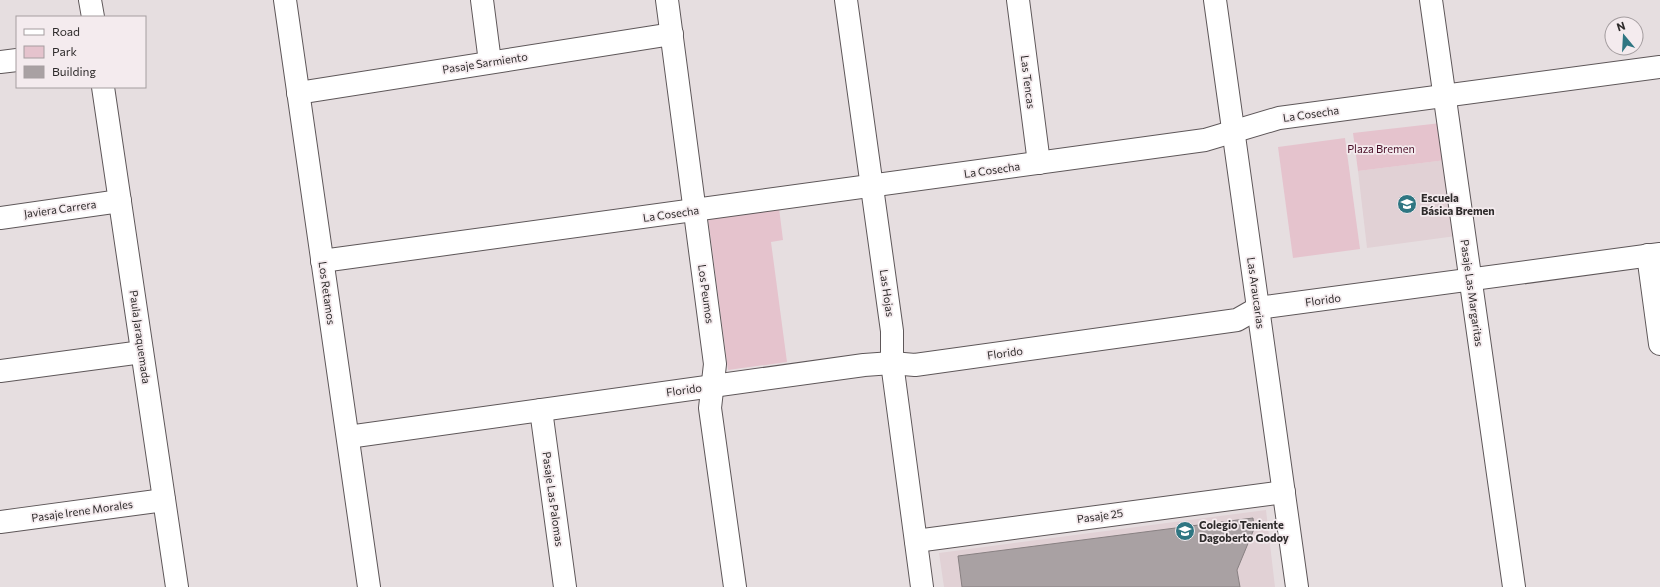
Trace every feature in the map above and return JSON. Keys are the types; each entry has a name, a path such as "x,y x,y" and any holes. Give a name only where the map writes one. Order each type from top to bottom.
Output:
{"street":[{"path":"90,0 93,16"},
{"name":"Los Retamos","path":"285,0 369,587"},
{"path":"482,0 490,62"},
{"name":"Los Peumos","path":"667,0 715,364 710,408 735,587"},
{"name":"Las Hojas","path":"846,0 892,331 892,362 922,587"},
{"name":"Las Tencas","path":"1018,0 1039,163"},
{"name":"Las Araucarias","path":"1215,0 1297,587"},
{"name":"Pasaje Las Margaritas","path":"1431,0 1514,587"},
{"name":"Pasaje Sarmiento","path":"298,93 672,34"},
{"path":"0,62 16,60"},
{"name":"La Cosecha","path":"322,261 1205,140 1279,118 1660,67"},
{"name":"Paula Jaraquemada","path":"103,88 177,587"},
{"name":"Javiera Carrera","path":"0,218 120,201"},
{"path":"1654,254 1660,344"},
{"name":"Florido","path":"348,437 892,362 915,365 1237,320 1258,308 1654,254"},
{"path":"0,371 142,352"},
{"name":"Pasaje Las Palomas","path":"541,410 565,587"},
{"name":"Pasaje 25","path":"916,541 1284,492"},
{"name":"Pasaje Irene Morales","path":"0,522 164,500"}],"shaded area":[{"name":"Escuela Básica Bremen","path":"1446,160 1456,236 1367,248 1358,171"},
{"name":"Colegio Teniente Dagoberto Godoy","path":"1266,510 1275,587 944,587 939,553"}],"green space":[{"name":"Plaza Bremen","path":"1441,123 1446,160 1358,171 1353,133"},
{"path":"1345,138 1360,249 1293,258 1278,147"},
{"path":"779,208 783,240 771,242 787,362 728,370 708,218"}],"building":[{"name":"Colegio Teniente Dagoberto Godoy","path":"1253,518 1254,529 1237,570 1240,587 962,587 958,556"}],"place":[{"name":"Escuela Básica Bremen","path":"1407,204"},
{"name":"Colegio Teniente Dagoberto Godoy","path":"1185,531"}]}
